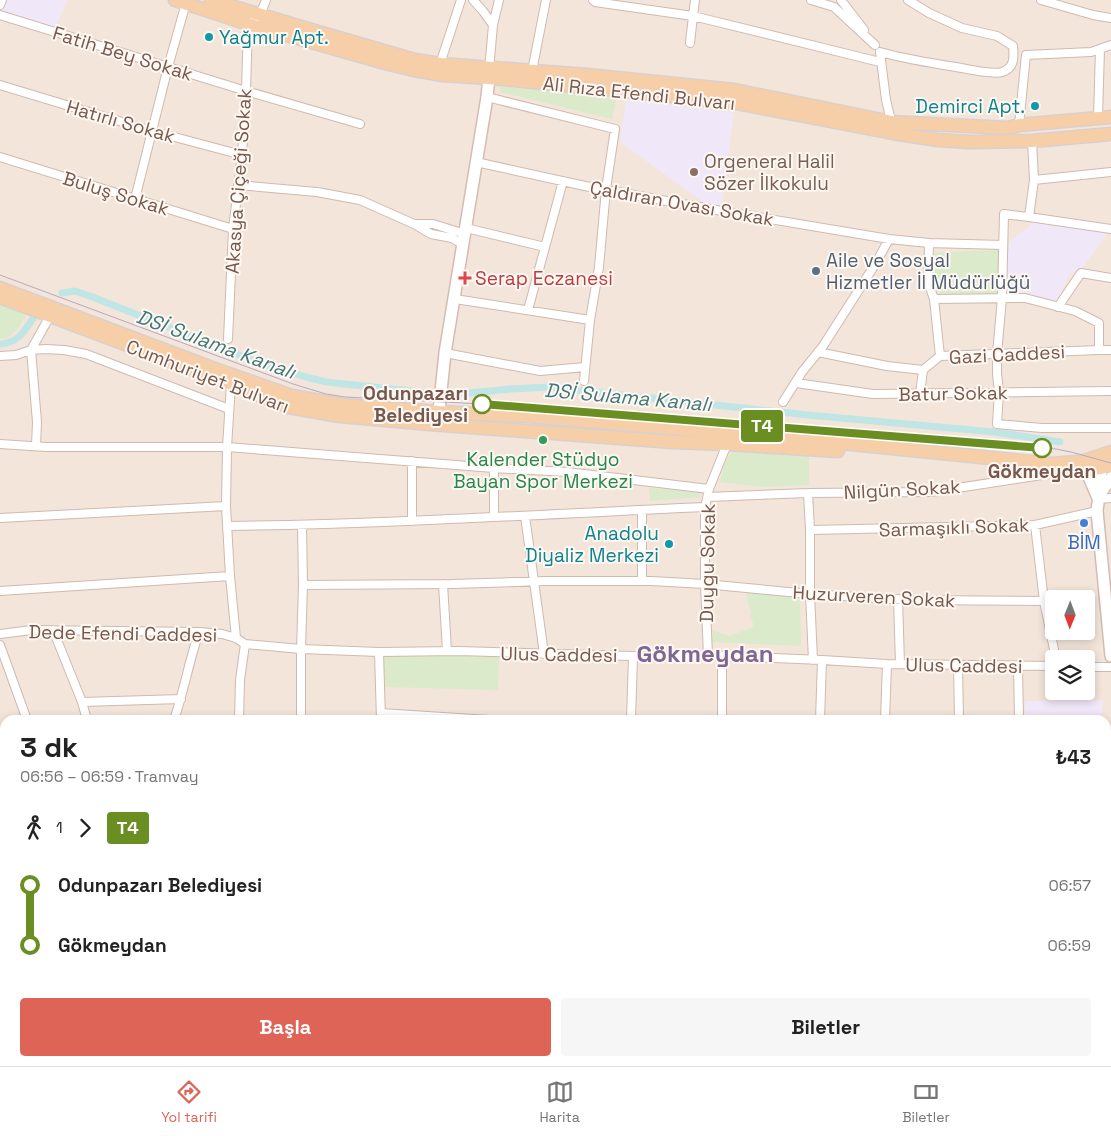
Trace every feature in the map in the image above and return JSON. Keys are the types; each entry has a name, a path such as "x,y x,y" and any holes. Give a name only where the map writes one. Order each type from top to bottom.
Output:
{"main road":[{"name":"Ali Rıza Efendi Bulvarı","path":"211,0 415,60 622,90 731,102 892,127 1008,128 1020,125 1104,118"},
{"name":"Ali Rıza Efendi Bulvarı","path":"180,2 248,24 414,70 443,75 532,71 734,90 892,127 938,140 969,142 1032,141 1111,134"},
{"path":"438,418 441,386 487,97 489,72"},
{"name":"Cumhuriyet Bulvarı","path":"0,288 292,396 344,406 438,418 673,442 903,456 1056,473 1097,464 1111,452"},
{"name":"Cumhuriyet Bulvarı","path":"0,297 288,407 340,416 438,418 529,416 830,442 1052,464 1078,462 1097,464"},
{"path":"1097,464 1097,512 1111,656"},
{"path":"1098,499 1111,478"}],"street":[{"path":"0,5 2,0"},
{"path":"248,24 260,15 266,0"},
{"path":"440,64 461,0"},
{"path":"473,0 493,25"},
{"path":"489,72 493,25 499,0"},
{"path":"532,71 546,0"},
{"path":"594,0 596,2 693,16 880,62"},
{"path":"690,43 695,0"},
{"path":"811,0 834,7 877,49 895,56 980,72 1001,72 1010,67 1014,58 1013,46 996,36 962,28 929,13 908,0"},
{"path":"841,0 877,49 892,127"},
{"path":"1040,0 1093,15 1111,18"},
{"path":"134,199 168,67 180,2"},
{"name":"Fatih Bey Sokak","path":"0,15 360,124"},
{"name":"Akasya Çiçeği Sokak","path":"228,339 233,229 242,155 248,24"},
{"path":"1020,125 1026,56 1091,52 1111,45"},
{"path":"1100,49 1104,118"},
{"name":"Hatırlı Sokak","path":"0,85 152,131 242,155"},
{"path":"487,97 614,129 599,268 590,320 584,381"},
{"path":"1029,217 1034,180 1032,141"},
{"name":"Buluş Sokak","path":"0,156 233,229"},
{"name":"Çaldıran Ovası Sokak","path":"476,162 710,210 889,240 929,244 1003,245"},
{"path":"1034,180 1111,172"},
{"path":"528,310 563,181"},
{"path":"238,186 316,192 360,200 414,224 431,234 452,238 465,235 545,247"},
{"path":"1111,229 1004,214 1002,298 997,354 999,392 997,424 1042,428 1111,428"},
{"path":"782,402 818,352 889,240"},
{"path":"929,244 928,282 934,299 940,356"},
{"path":"1058,307 1081,273 1111,278"},
{"path":"934,299 1025,298 1075,312 1099,323 1099,350"},
{"path":"455,299 590,320"},
{"path":"36,446 37,422 31,350 50,316"},
{"path":"0,356 16,355 31,350 64,350 86,354 229,409"},
{"name":"Gazi Caddesi","path":"818,352 887,366 923,370 940,356 1111,350"},
{"path":"446,354 540,371 585,367"},
{"path":"920,394 923,370"},
{"name":"Batur Sokak","path":"796,383 873,394 1111,391"},
{"path":"231,384 226,506 236,638"},
{"name":"Nilgün Sokak","path":"0,444 36,446 227,447 567,472 709,493 931,492 1056,473"},
{"name":"Duygu Sokak","path":"708,656 705,584 706,507 709,493 727,444"},
{"path":"412,461 412,521"},
{"path":"494,468 494,517"},
{"path":"808,493 812,660"},
{"path":"1098,499 1111,498"},
{"path":"0,518 226,506"},
{"path":"228,526 412,521 706,507"},
{"path":"642,510 642,580"},
{"name":"Sarmaşıklı Sokak","path":"810,530 1035,525 1097,512"},
{"path":"525,516 544,654"},
{"path":"301,715 301,649 304,585 302,525"},
{"path":"1035,525 1044,601 1054,650"},
{"path":"0,591 230,576"},
{"name":"Huzurveren Sokak","path":"304,585 642,580 810,594 898,599 1044,601"},
{"path":"443,584 447,651"},
{"path":"898,599 900,664"},
{"name":"Dede Efendi Caddesi","path":"0,634 32,630 198,632 222,634 236,638 245,644"},
{"path":"53,630 86,715"},
{"path":"176,715 198,632"},
{"path":"239,715 240,680 245,644"},
{"name":"Ulus Caddesi","path":"245,644 301,649 379,652 447,651 633,656 722,656 887,664 1045,666"},
{"path":"0,645 25,715"},
{"path":"379,652 381,715"},
{"path":"631,715 633,656"},
{"path":"722,656 722,715"},
{"path":"820,715 822,660"},
{"path":"885,715 887,664"},
{"path":"958,665 958,715"},
{"path":"1018,666 1019,715"},
{"path":"1095,667 1111,667"},
{"path":"82,702 181,699"}],"shaded area":[{"path":"0,0 1111,0 1111,715 0,715"},
{"path":"4,0 67,0 55,29 0,12"},
{"name":"Orgeneral Halil Sözer İlkokulu","path":"626,100 734,113 721,208 703,202 620,142"},
{"path":"1037,220 1109,231 1084,266 1070,274 1057,301 1017,292 1006,278 1009,242"},
{"path":"1103,700 1102,715 1025,715 1025,701"}],"green space":[{"path":"500,87 617,96 612,119 500,92"},
{"path":"1001,250 1000,295 943,296 935,286 934,254 936,252"},
{"path":"0,304 27,314 18,329 6,339 0,338"},
{"path":"732,450 809,456 809,485 763,487 720,482 724,465"},
{"path":"649,488 701,492 700,497 650,501"},
{"path":"746,590 800,598 801,646 712,642 713,630 729,636 754,627"},
{"path":"383,655 499,655 498,690 384,687"}],"waterway":[{"name":"DSİ Sulama Kanalı","path":"62,293 75,291 90,296 262,364 326,382 449,395 549,387 808,415 994,432 1060,442"},
{"name":"DSİ Sulama Kanalı","path":"0,344 16,339 34,317"}],"tram line":[{"path":"0,275 293,384 326,394 345,397 482,404 1056,449 1111,463"},
{"name":"T4","path":"482,404 1042,448"}],"place":[{"name":"Yağmur Apt.","path":"209,37"},
{"name":"Demirci Apt.","path":"1035,106"},
{"name":"Orgeneral Halil Sözer İlkokulu","path":"694,172"},
{"name":"Aile ve Sosyal Hizmetler İl Müdürlüğü","path":"816,271"},
{"name":"Serap Eczanesi","path":"465,278"},
{"name":"Odunpazarı Belediyesi","path":"482,404"},
{"name":"Kalender Stüdyo Bayan Spor Merkezi","path":"543,440"},
{"name":"Gökmeydan","path":"1042,448"},
{"name":"BİM","path":"1084,523"},
{"name":"Anadolu Diyaliz Merkezi","path":"669,544"}],"district":[{"name":"Gökmeydan","path":"705,654"}]}
